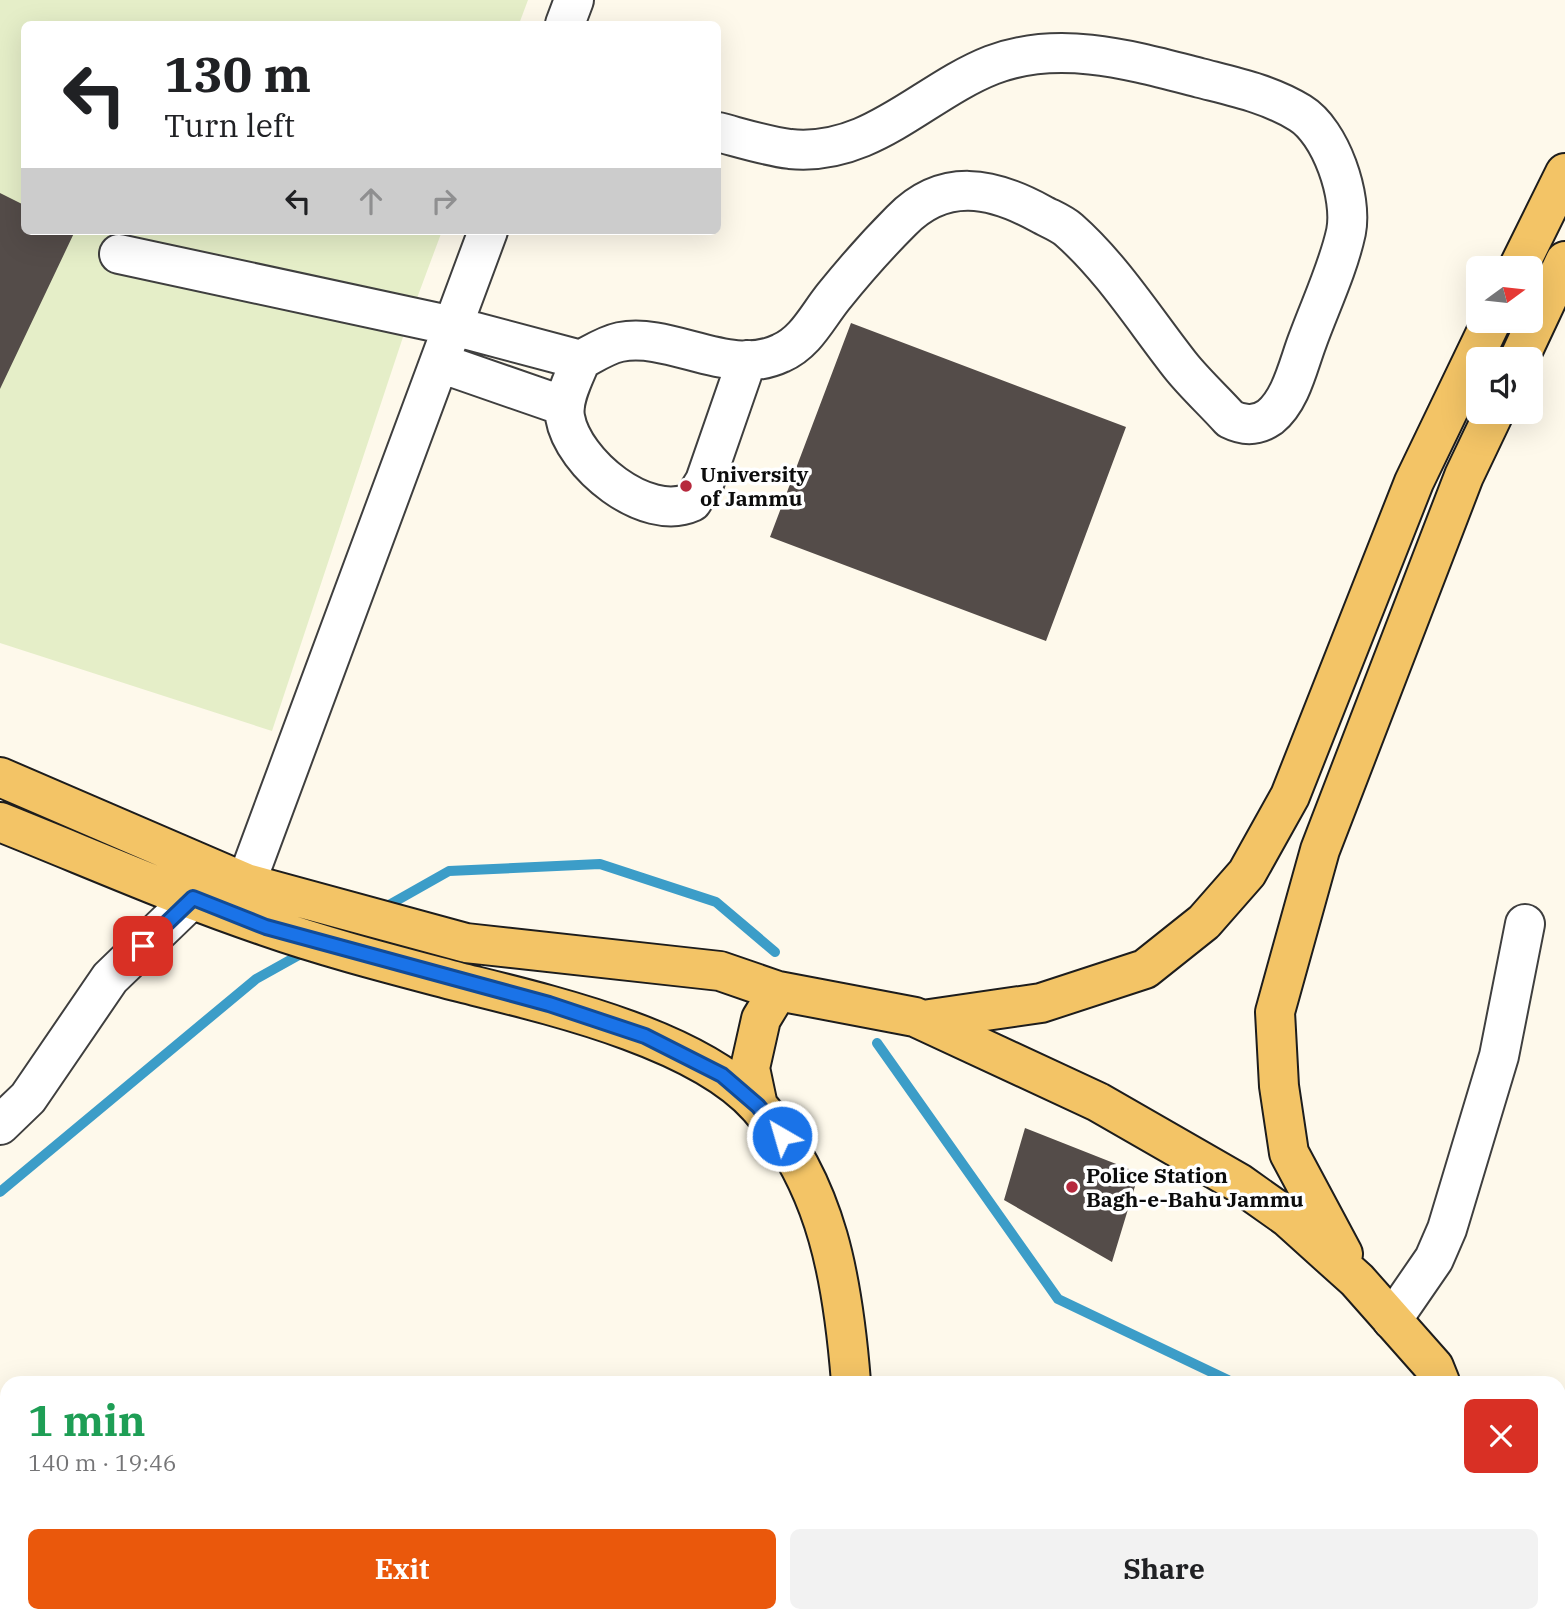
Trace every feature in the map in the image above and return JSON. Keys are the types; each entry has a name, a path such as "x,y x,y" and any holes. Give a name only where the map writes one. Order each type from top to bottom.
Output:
{"main road":[{"path":"1524,256 1565,173"},
{"path":"1525,347 1565,261"},
{"path":"923,1020 1041,1003 1145,969 1204,922 1247,873 1290,796 1414,482 1486,333"},
{"path":"1357,1280 1289,1153 1279,1086 1275,1012 1320,849 1464,476 1489,424"},
{"path":"0,777 261,900 456,981 549,1004 645,1036 722,1075 758,1106 804,1171 822,1209 835,1258 846,1318 851,1376"},
{"path":"0,822 193,898 261,900 466,943 720,971 778,992 923,1020 1098,1102 1240,1183 1287,1217 1357,1280 1446,1376"},
{"path":"758,1106 750,1068 761,1019 778,992"}],"street":[{"path":"566,21 574,0"},
{"path":"721,133 791,149 844,144 880,130 995,64 1049,55 1120,57 1268,96 1303,114 1331,151 1343,190 1347,230 1285,400 1271,416 1251,425 1230,419 1193,378 1133,301 1067,228 1028,207 987,192 955,190 929,199 904,218 834,296 796,346 774,357 747,360 635,341 606,346 581,360 564,406 574,444 602,476 660,506 681,508 698,496 747,360"},
{"path":"261,900 440,363 487,235"},
{"path":"119,254 453,326 581,360"},
{"path":"440,363 564,406"},
{"path":"0,1125 28,1098 110,978 193,898"},
{"path":"1392,1320 1434,1259 1447,1229 1499,1056 1525,925"}],"green space":[{"path":"0,0 528,0 520,21 21,21 21,235 441,235 407,325 272,731 0,643"}],"building":[{"path":"0,193 21,204 21,235 73,235 0,389"},
{"path":"851,323 1126,427 1046,641 770,537"},
{"name":"Police Station Bagh-e-Bahu Jammu","path":"1025,1128 1139,1173 1112,1262 1004,1200"}],"waterway":[{"path":"380,910 449,871 600,864 716,902 775,952"},
{"path":"0,1192 256,979 308,950"},
{"path":"877,1043 1058,1299 1220,1376"}],"place":[{"name":"University of Jammu","path":"686,486"},
{"name":"Police Station Bagh-e-Bahu Jammu","path":"1072,1187"}],"route":[{"path":"143,946 193,898 266,927 456,981 549,1004 645,1036 722,1075 758,1106 782,1136"}]}
